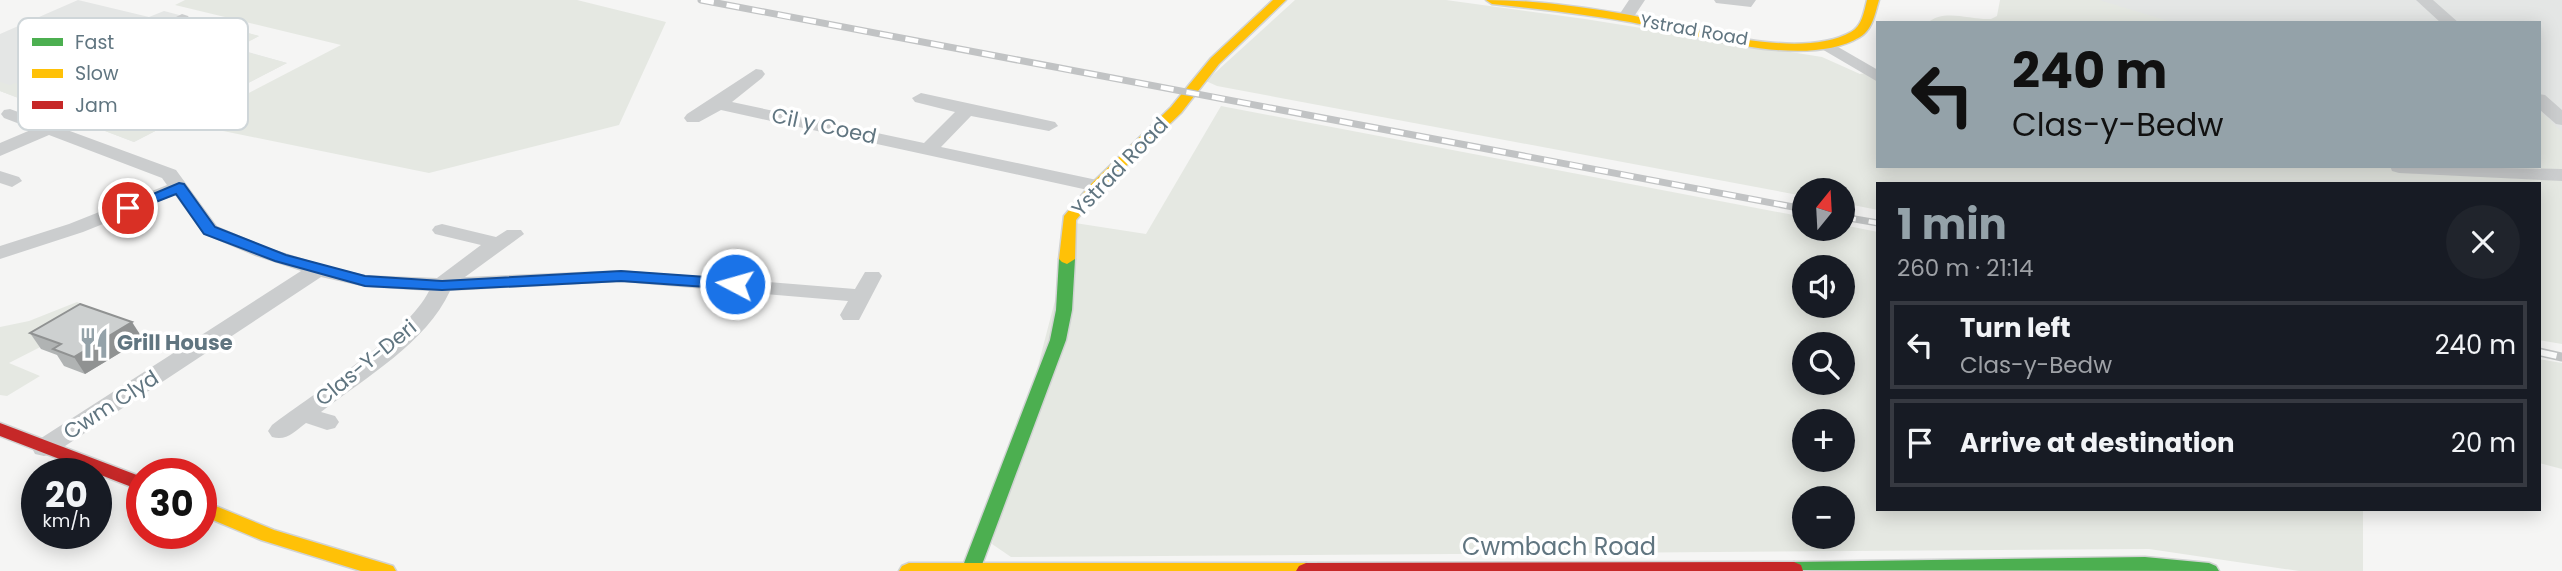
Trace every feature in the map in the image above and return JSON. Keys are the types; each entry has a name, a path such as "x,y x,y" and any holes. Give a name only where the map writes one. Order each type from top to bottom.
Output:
{"street":[{"name":"Ystrad Road","path":"970,571 1058,340 1064,310 1069,219 1097,186 1176,110 1214,61 1280,0"},
{"name":"Ystrad Road","path":"1492,0 1625,18 1773,45 1826,45 1848,39 1864,29 1873,0"},
{"path":"1625,18 1637,0"},
{"path":"1722,0 1746,2 1763,8"},
{"path":"2424,0 2449,21"},
{"path":"1826,45 1876,76"},
{"path":"693,118 718,104 756,74"},
{"path":"921,98 967,110 1049,125"},
{"path":"2541,101 2562,120"},
{"name":"Cil y Coed","path":"718,104 1097,186"},
{"path":"930,148 967,110"},
{"path":"10,114 18,117"},
{"path":"0,150 45,130"},
{"path":"55,130 169,174 209,230 318,270 365,281 442,285 621,276 856,306 872,276"},
{"path":"2417,168 2562,176"},
{"path":"0,253 76,228 179,187"},
{"path":"442,230 506,239 442,285"},
{"name":"Cwm Clyd","path":"44,448 318,270"},
{"name":"Clas-Y-Deri","path":"280,431 404,334 430,310 442,285"},
{"name":"Clas-Y-Deri","path":"303,414 327,422"},
{"path":"0,429 126,478"},
{"path":"217,515 268,536 386,571"},
{"name":"Cwmbach Road","path":"909,571 1897,570 2145,565 2209,571"}],"shaded area":[{"path":"78,0 149,17 164,11 191,18 37,18"},
{"path":"185,0 577,0 666,22 619,125 429,173 218,130 248,130 248,93 341,45 248,23 248,18 229,18 175,5"},
{"path":"1295,0 1446,0 1822,57 1860,74 1876,71 1876,168 2541,168 2541,112 2562,132 2562,344 2541,340 2541,182 1876,182 1876,210 1855,205 1855,178 1792,178 1792,194 1217,86 1206,81"},
{"path":"2000,0 2099,0 2168,21 1930,21 1949,15 1983,19 1997,16"},
{"path":"2063,0 2562,0 2562,168 2541,159 2541,21 2133,21"},
{"path":"18,26 18,98 0,91 0,34"},
{"path":"248,33 259,36 248,41"},
{"path":"248,33 259,36 248,42"},
{"path":"248,52 287,63 248,83"},
{"path":"248,52 287,63 248,83"},
{"path":"0,82 10,85 18,84 18,98 0,91"},
{"path":"1221,106 1792,215 1792,242 1855,242 1855,227 1876,232 1876,511 2363,511 2363,571 2299,571 2149,549 1011,557 992,544 1075,223 1146,234"},
{"path":"102,130 157,130 134,142"},
{"path":"102,130 157,130 134,142"},
{"path":"77,302 116,318 56,339 9,363 40,376 7,396 0,395 0,327 29,321"},
{"path":"2541,359 2562,363 2562,469 2541,464"}],"building":[{"path":"80,304 132,322 74,357 53,349 61,344 30,333"}],"railway":[{"path":"701,0 1792,207"},
{"path":"1855,219 1876,223"},
{"path":"2541,352 2562,357"}],"traffic: fast":[{"path":"970,570 1058,340 1064,310 1067,259"},
{"path":"1794,570 2145,565 2209,571"}],"traffic: slow":[{"path":"1067,259 1069,219 1097,186 1176,110 1215,61 1280,0"},
{"path":"1492,0 1614,16 1743,42 1803,47 1830,44 1858,33 1867,21 1873,0"},
{"path":"217,514 268,535 386,571"},
{"path":"909,571 1306,571"}],"traffic: jam":[{"path":"0,429 126,478"},
{"path":"1306,571 1794,570"}],"place":[{"name":"Grill House","path":"94,343"}],"route":[{"path":"128,208 179,187 209,230 262,252 318,270 365,281 442,285 621,276 735,284"}]}
